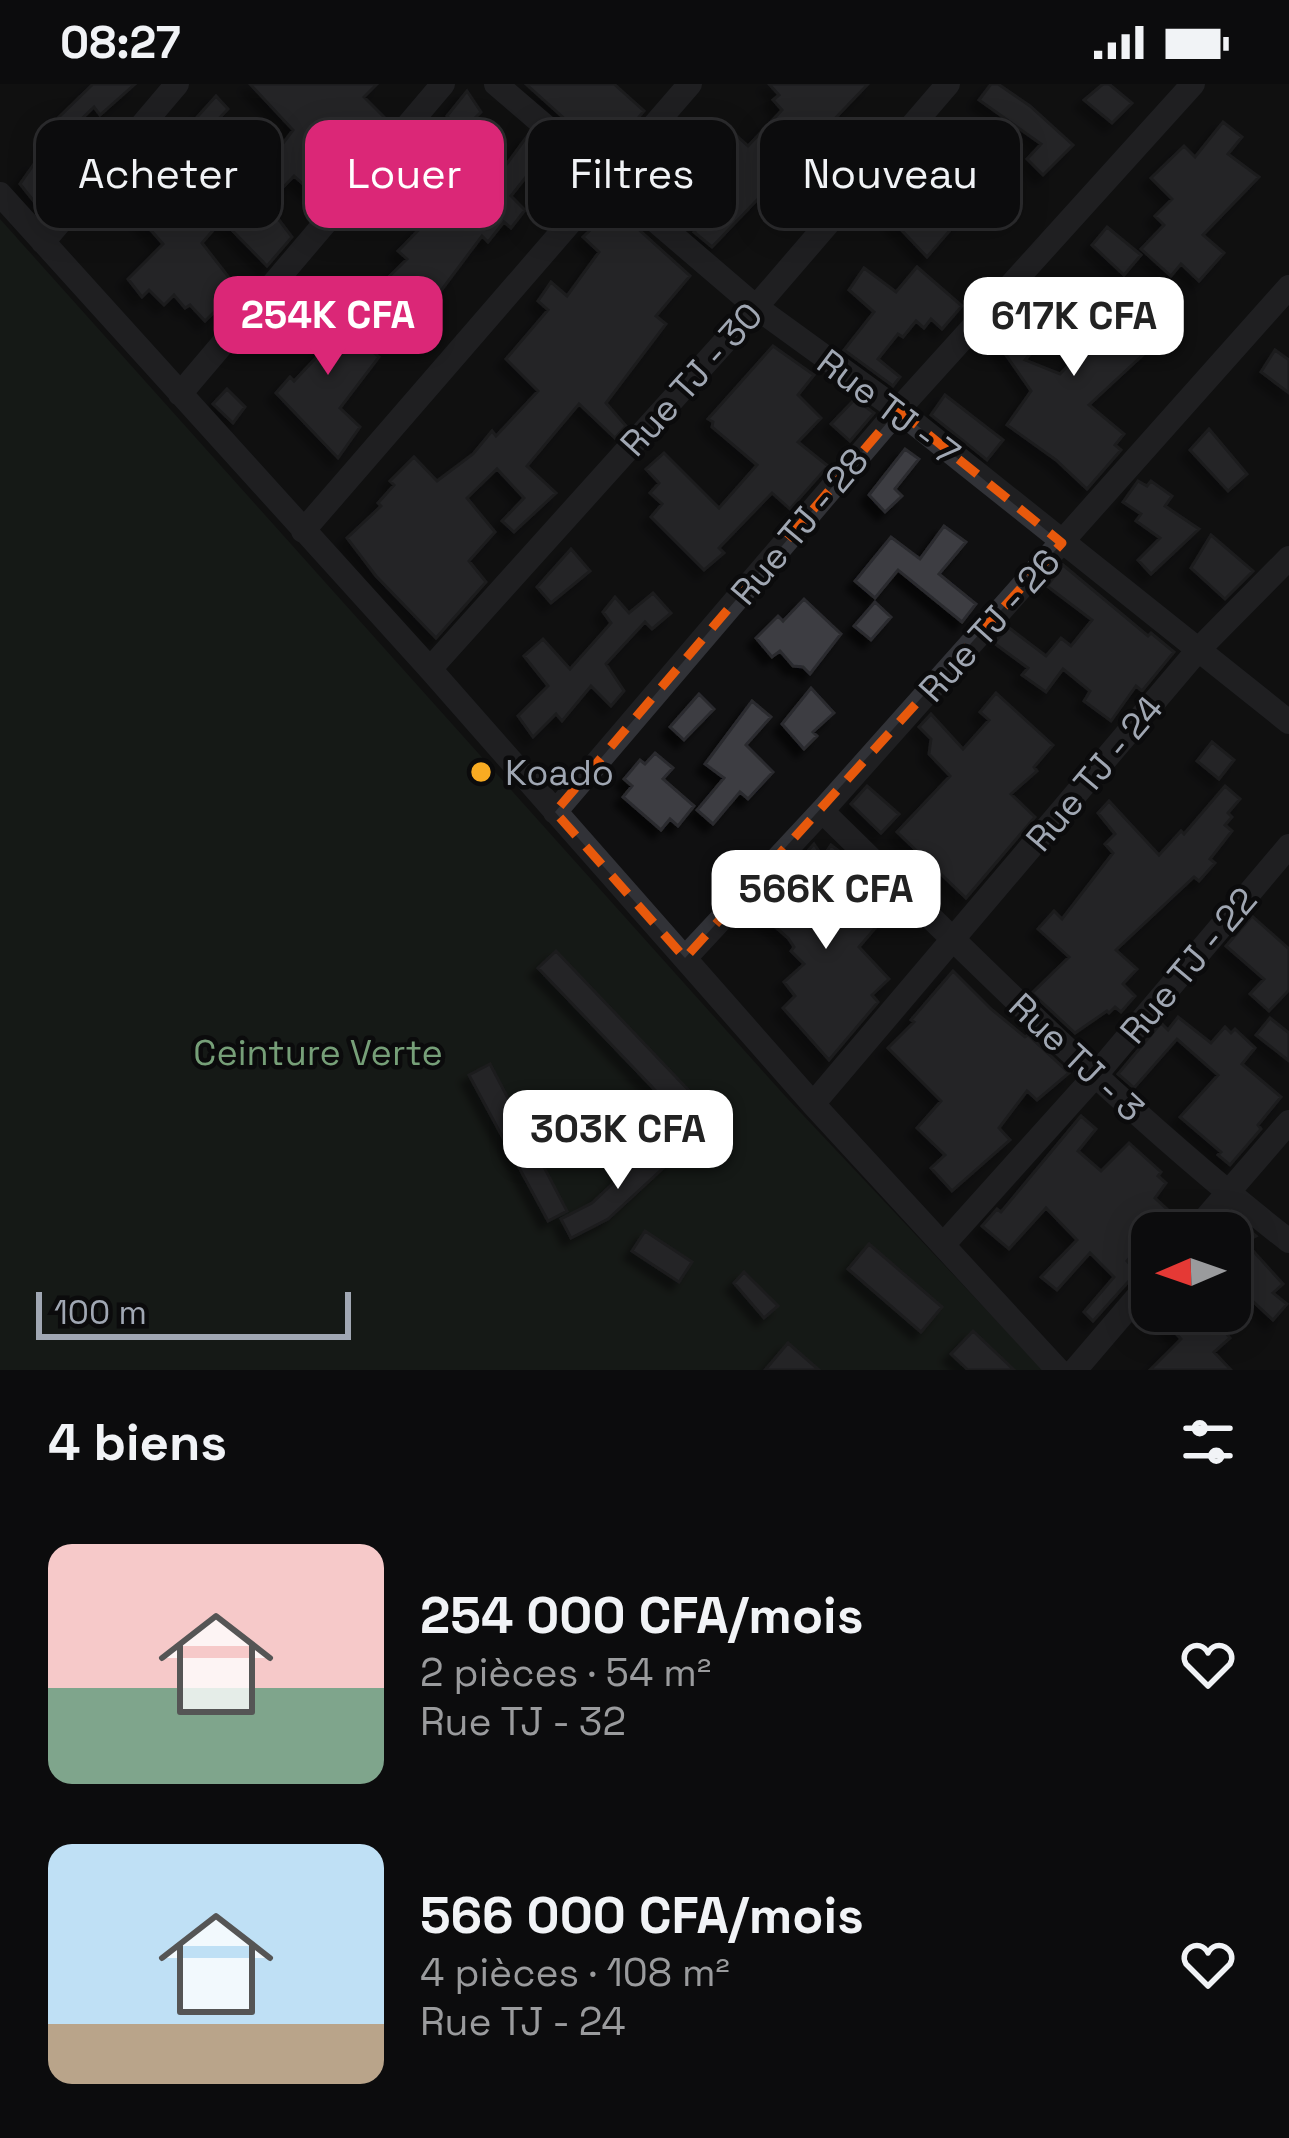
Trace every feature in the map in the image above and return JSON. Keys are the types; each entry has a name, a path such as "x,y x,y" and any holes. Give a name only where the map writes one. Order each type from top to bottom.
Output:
{"street":[{"path":"43,242 177,84"},
{"path":"180,394 443,84"},
{"name":"Rue TJ - 7","path":"496,84 536,120"},
{"name":"Rue TJ - 30","path":"430,669 756,307 948,84"},
{"name":"Rue TJ - 28","path":"556,812 898,410 1193,84"},
{"path":"653,120 678,88"},
{"path":"0,194 430,669 813,1104 1058,1370"},
{"path":"303,531 564,228"},
{"name":"Rue TJ - 7","path":"661,228 1289,722"},
{"name":"Rue TJ - 26","path":"685,958 823,811 1289,287"},
{"name":"Rue TJ - 24","path":"813,1104 1198,650 1289,558"},
{"name":"Rue TJ - 3","path":"823,811 1094,1077 1289,1241"},
{"name":"Rue TJ - 22","path":"943,1245 1094,1077 1289,846"},
{"path":"1211,1212 1289,1122"},
{"path":"1075,1370 1131,1305"}],"highlighted area":[{"path":"898,410 1062,543 685,958 555,812"}],"green space":[{"name":"Ceinture Verte","path":"0,219 786,1097 1043,1370 0,1370"}],"building":[{"path":"93,84 135,84 100,115 94,107 80,120 59,117"},
{"path":"250,84 377,84 364,97 387,120 305,120 305,186 294,176 281,189 281,146 293,130"},
{"path":"526,84 614,84 644,111 636,120 566,120"},
{"path":"769,84 868,84 834,120 773,120 782,110 773,100 779,95"},
{"path":"991,84 998,84 1073,145 1043,175 1027,159 1041,144 1020,129 1020,120 1007,120 979,100"},
{"path":"1103,84 1132,103 1112,123 1084,100"},
{"path":"467,91 481,112 473,120 447,116"},
{"path":"216,96 228,109 218,120 194,120"},
{"path":"1223,122 1242,137 1228,154 1259,177 1203,235 1224,253 1199,281 1181,264 1171,276 1141,249 1164,225 1155,216 1172,199 1151,178 1184,146 1195,157"},
{"path":"760,133 760,197 736,222 736,135 748,146"},
{"path":"528,135 528,174 511,196 525,210 511,228 504,222 504,168"},
{"path":"34,164 36,204 20,184"},
{"path":"281,222 292,237 267,266 230,228 281,228"},
{"path":"1107,227 1141,255 1124,275 1092,245"},
{"path":"149,228 215,228 202,243 238,289 205,321 174,295 164,305 149,290 142,297 128,279 163,244"},
{"path":"421,228 499,228 488,242 482,236 434,300 423,306 391,344 359,306 407,259 398,251"},
{"path":"592,228 637,228 690,276 656,316 666,324 606,403 626,426 615,438 579,404 527,466 556,493 514,532 502,521 524,498 497,469 467,498 495,532 469,561 486,582 436,638 376,576 347,538 381,506 378,503 394,485 390,481 414,457 437,481 473,454 492,431 496,436 538,391 506,359 548,310 538,301 551,282 567,296 599,252 583,237"},
{"path":"698,228 730,228 712,247 694,232"},
{"path":"900,228 952,228 927,257"},
{"path":"917,267 962,306 942,329 931,319 924,328 916,321 903,337 898,334 878,359 900,377 893,386 844,350 874,312 849,290 864,268 896,292"},
{"path":"1056,290 1115,338 1154,294 1173,311 1153,334 1159,340 1089,405 1124,434 1115,445 1121,450 1087,489 1007,425 1031,391 997,342 1032,301 1041,310","holes":["1059,322 1088,345 1060,374 1025,360"]},
{"path":"305,294 379,357 340,408 360,427 338,458 276,393 327,346 290,313"},
{"path":"773,346 814,375 798,395 821,418 798,442 828,466 790,509 772,493 719,548 724,553 704,570 651,517 662,504 650,493 659,483 646,469 664,453 719,508 757,465 708,419"},
{"path":"1275,350 1289,360 1289,393 1261,372"},
{"path":"227,389 245,407 233,423 213,404"},
{"path":"945,395 1003,440 987,460 931,415"},
{"path":"855,399 874,413 850,441 831,424"},
{"path":"1209,429 1247,474 1228,491 1190,450"},
{"path":"905,449 919,459 895,489 902,496 885,512 869,495"},
{"path":"1138,481 1147,486 1151,481 1172,496 1165,506 1199,529 1151,574 1138,560 1160,538 1136,521 1141,514 1123,502"},
{"path":"944,526 966,542 939,574 976,604 962,622 898,570 875,598 855,581 891,537 920,559"},
{"path":"1211,535 1253,571 1225,599 1191,568"},
{"path":"571,549 590,571 551,603 537,587"},
{"path":"1063,565 1174,652 1142,691 1136,686 1111,721 1084,701 1090,691 1063,669 1046,692 1022,675 1028,668 994,643 1008,627 1046,656 1061,638 1071,646 1092,620 1047,586"},
{"path":"653,593 671,613 652,629 645,622 606,664 624,691 611,706 591,686 562,721 556,714 533,737 518,716 548,686 524,656 543,639 570,669 611,623 603,612 615,597 629,613"},
{"path":"804,599 841,634 810,674 793,666 780,651 772,657 756,638 778,616 783,621"},
{"path":"875,602 891,617 871,640 854,626"},
{"path":"811,688 834,713 813,732 817,736 804,749 782,724"},
{"path":"996,693 1053,745 1034,767 1037,771 1011,794 1035,817 966,898 897,832 950,776 929,754 931,739 919,727 931,714 963,749 989,720 980,712"},
{"path":"699,694 714,709 684,740 670,727"},
{"path":"752,701 771,717 746,745 773,772 748,799 740,792 713,824 697,810 724,778 705,764"},
{"path":"1212,742 1234,760 1219,779 1197,761"},
{"path":"655,753 673,768 663,779 694,806 678,826 670,819 661,830 623,797 632,786 624,779 640,760 645,764"},
{"path":"867,786 899,814 881,833 851,804"},
{"path":"1225,786 1240,799 1225,825 1232,831 1210,859 1215,863 1116,950 1137,969 1123,984 1135,996 1121,1012 1115,1007 1075,1033 1032,993 1069,957 1038,929 1054,911 1062,919 1113,853 1105,844 1115,834 1098,813 1109,801 1159,855"},
{"path":"814,844 823,857 831,845 845,856 818,885 855,917 873,896 890,911 859,947 889,979 872,995 878,1002 829,1060 783,1008 795,996 784,982 804,964 791,951 794,947 788,938 756,910"},
{"path":"1252,916 1289,949 1289,990 1269,1011 1250,994 1264,979 1226,946"},
{"path":"556,951 715,1118 699,1136 538,968"},
{"path":"953,971 1069,1073 1037,1100 1027,1091 999,1128 1010,1140 952,1191 931,1168 945,1155 917,1128 941,1101 888,1048"},
{"path":"1178,1017 1211,1043 1225,1027 1231,1033 1235,1029 1255,1048 1242,1064 1281,1097 1230,1165 1180,1117 1218,1075 1177,1039 1134,1088 1118,1074 1161,1023 1168,1030"},
{"path":"1270,1018 1289,1033 1289,1061 1256,1035"},
{"path":"490,1064 567,1211 548,1221 469,1075"},
{"path":"1081,1116 1096,1129 1078,1151 1101,1171 1129,1143 1161,1172 1158,1176 1166,1183 1155,1198 1170,1212 1131,1212 1127,1261 1131,1279 1093,1321 1084,1312 1114,1277 1090,1253 1057,1290 1041,1277 1077,1240 1046,1208 1009,1249 982,1226 997,1209 1001,1212"},
{"path":"657,1142 673,1159 608,1219 571,1238 561,1219 592,1203"},
{"path":"645,1231 692,1262 679,1282 632,1251"},
{"path":"869,1244 942,1307 921,1332 848,1269"},
{"path":"1251,1249 1283,1284 1273,1293 1287,1304 1273,1320 1251,1300"},
{"path":"744,1272 778,1306 764,1318 734,1283"},
{"path":"973,1331 1014,1370 968,1370 951,1354"},
{"path":"1174,1332 1225,1332 1230,1338 1214,1352 1231,1370 1150,1370 1181,1339"},
{"path":"788,1343 819,1370 765,1370"}],"place":[{"name":"Koado","path":"481,772"}]}
